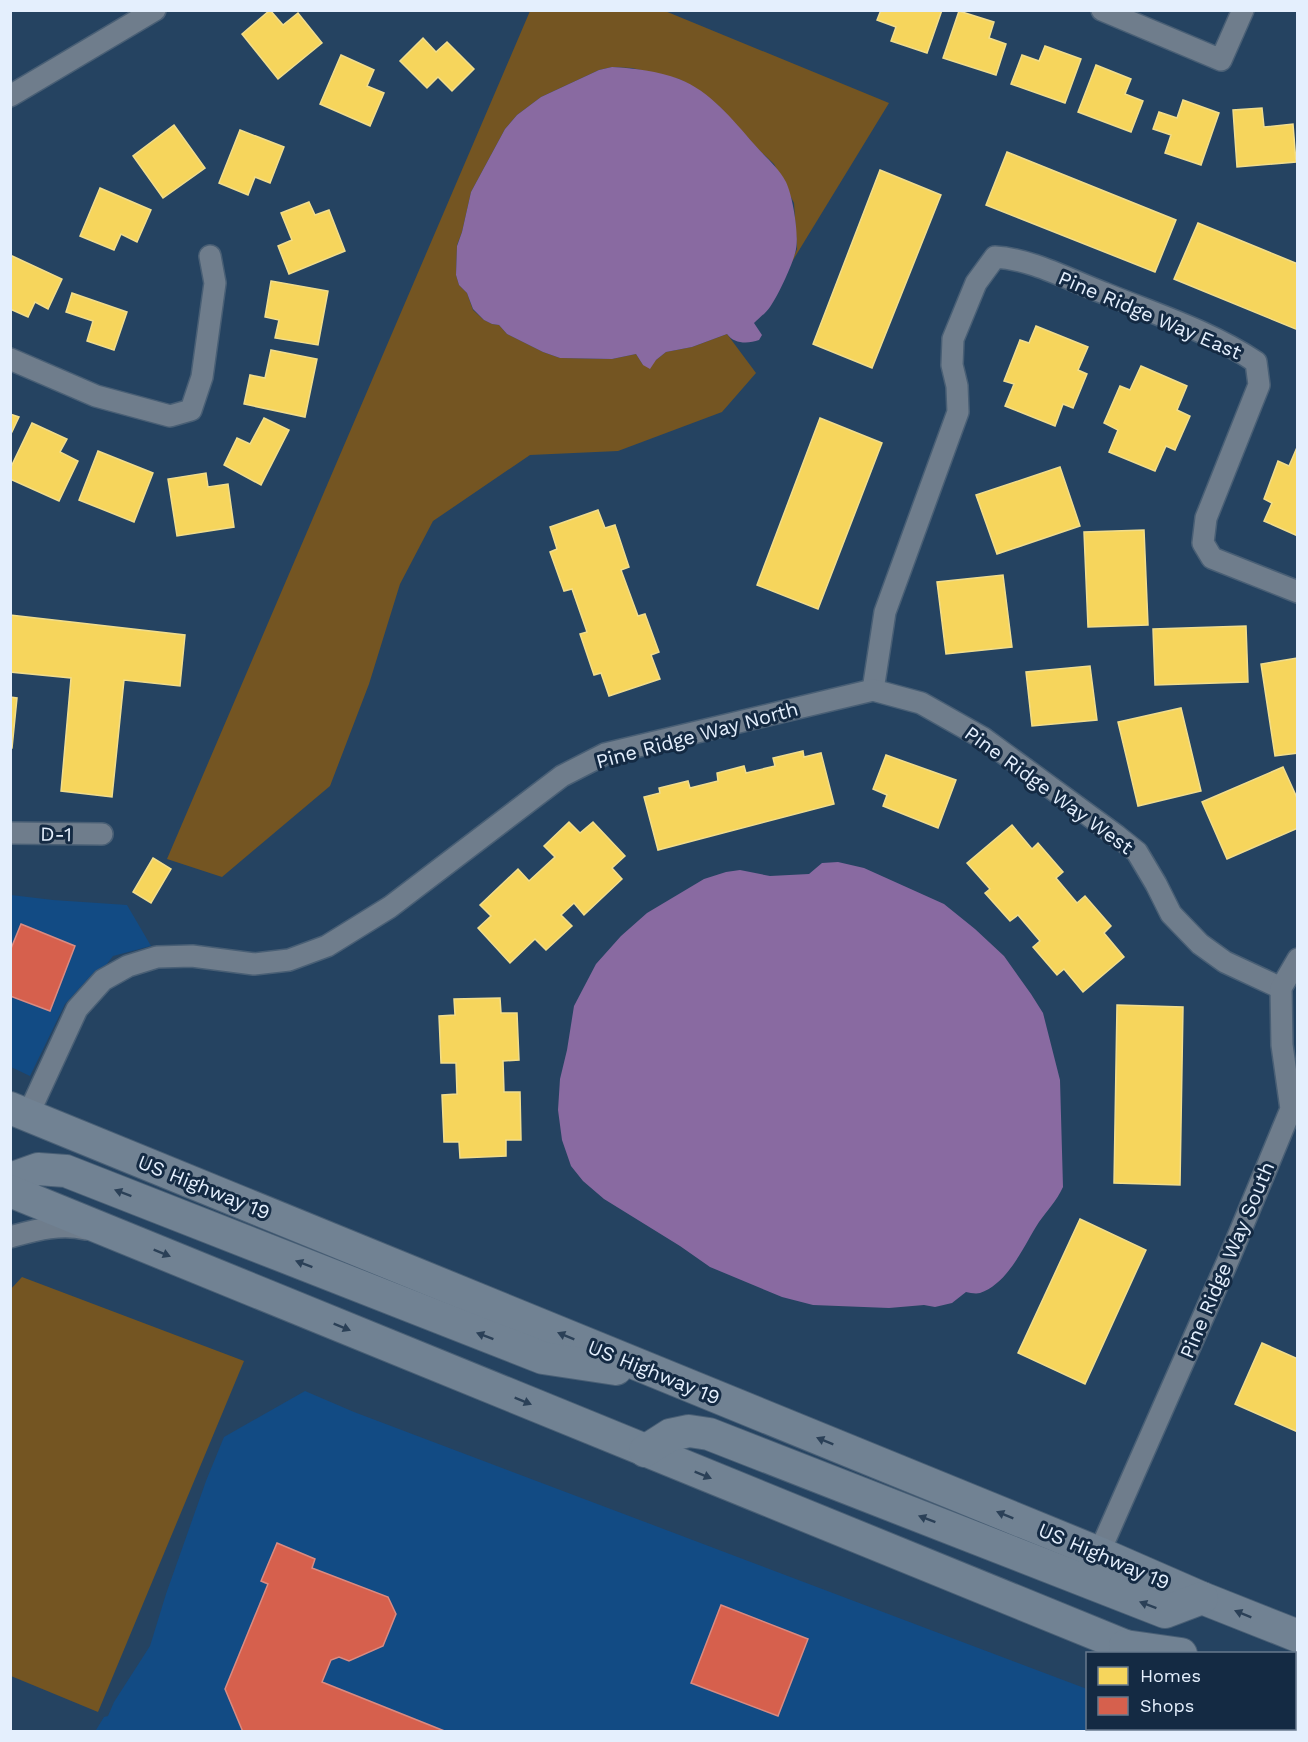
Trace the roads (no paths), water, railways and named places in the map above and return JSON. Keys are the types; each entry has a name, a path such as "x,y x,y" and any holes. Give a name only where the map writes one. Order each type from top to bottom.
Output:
{"highway":[{"name":"US Highway 19","path":"16,1115 664,1376 1298,1636"},
{"path":"10,1179 38,1169 66,1171 543,1358 664,1376"},
{"path":"10,1191 1135,1649 1170,1652"},
{"path":"645,1451 670,1435 689,1431 710,1434 1165,1612 1202,1598"}],"street":[{"path":"10,96 155,10"},
{"path":"1102,10 1221,60 1243,10"},
{"path":"10,359 96,396 170,416 191,410 202,378 215,283 210,256"},
{"name":"Pine Ridge Way East","path":"873,690 885,612 958,412 957,386 952,365 953,339 976,283 995,257 1012,258 1211,336 1256,362 1259,386 1206,518 1203,543 1212,558 1298,592"},
{"name":"Pine Ridge Way West","path":"873,690 921,703 983,738 1137,852 1171,914 1200,944 1225,962 1281,988"},
{"name":"Pine Ridge Way North","path":"16,1115 76,1009 103,981 128,966 157,957 192,956 254,964 289,960 327,946 390,907 562,776 605,754 873,690"},
{"name":"D-1","path":"10,833 102,834"},
{"path":"1281,988 1298,959"},
{"name":"Pine Ridge Way South","path":"1099,1553 1230,1256 1291,1108 1282,1045 1281,988"},
{"path":"10,1237 43,1228 79,1227 116,1235"}]}
